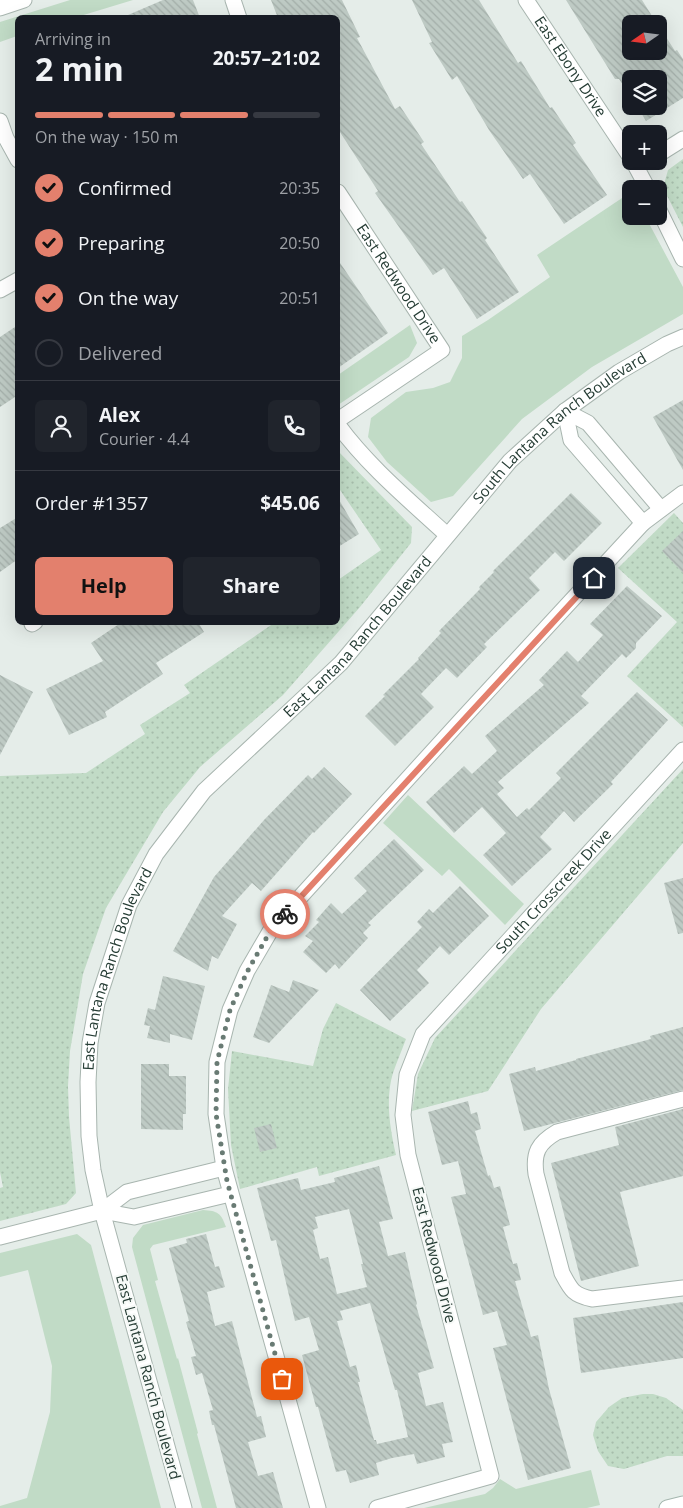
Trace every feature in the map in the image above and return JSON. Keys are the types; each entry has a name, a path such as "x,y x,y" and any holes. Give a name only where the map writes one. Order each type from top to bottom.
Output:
{"street":[{"path":"0,8 24,0"},
{"path":"233,0 239,15"},
{"name":"East Ebony Drive","path":"526,0 622,140"},
{"path":"0,121 15,154"},
{"path":"667,149 683,139"},
{"name":"East Redwood Drive","path":"340,195 442,350 340,419"},
{"path":"666,225 683,259"},
{"path":"0,290 15,282"},
{"name":"South Lantana Ranch Boulevard","path":"447,535 510,461 565,411 619,372 667,344 683,337"},
{"path":"565,411 588,423 661,510"},
{"path":"565,411 571,440 643,524"},
{"path":"340,428 348,439 386,478 447,535"},
{"path":"318,1508 224,1168 216,1114 217,1062 230,1010 247,972 272,928 456,725 643,524 683,492"},
{"name":"East Lantana Ranch Boulevard","path":"184,1508 102,1211 93,1170 89,1136 88,1082 90,1043 97,1003 129,905 156,854 204,791 341,664 447,535"},
{"name":"South Crosscreek Drive","path":"423,1034 683,750"},
{"name":"East Redwood Drive","path":"377,1508 491,1476 408,1155 403,1115 407,1075 423,1034"},
{"path":"683,1099 557,1132 546,1139 537,1151 535,1162 536,1174 562,1273 569,1286 578,1296 592,1299 683,1288"},
{"path":"0,1237 102,1211 127,1192 224,1168"},
{"path":"102,1211 134,1217 230,1194"},
{"path":"667,1508 683,1504"}],"green space":[{"path":"70,0 133,0 84,15 22,15"},
{"path":"15,17 15,37 0,42 0,22"},
{"path":"683,159 683,227 667,196 667,180 665,180 668,170"},
{"path":"622,198 622,225 650,225 683,287 683,314 592,367 522,419 453,496 431,502 387,462 368,437 371,418 406,392 433,388 450,382 462,358 462,336 550,277 537,255"},
{"path":"410,325 417,343 409,357 340,404 340,374"},
{"path":"340,453 412,527 411,543 360,607 283,695 200,767 163,812 106,908 83,974 70,1051 68,1086 76,1193 66,1204 0,1221 0,1188 3,1187 0,1172 0,776 86,773 145,734 140,725 190,693 184,685 271,625 340,625 340,579 381,550 340,490"},
{"path":"674,513 683,523 683,727 627,676 677,622 618,568"},
{"path":"683,769 683,843 541,1009 488,1091 412,1111 418,1074 435,1038"},
{"path":"408,795 524,904 505,925 449,869 442,876 383,823"},
{"path":"336,1003 406,1039 393,1073 389,1093 390,1124 396,1155 319,1176 317,1167 240,1189 231,1145 228,1089 232,1051 313,1066 323,1029"},
{"path":"203,1210 218,1214 226,1227 153,1245 150,1249 158,1280 155,1281 178,1358 217,1508 202,1508 132,1247 133,1238 143,1225"},
{"path":"77,1234 91,1245 161,1508 0,1508 0,1506 27,1498 50,1412 52,1366 28,1270 0,1277 0,1253"},
{"path":"653,1394 666,1398 683,1410 683,1456 667,1456 624,1469 608,1466 598,1451 593,1435 596,1422 609,1407 622,1398"},
{"path":"591,1470 600,1505 587,1508 424,1508 485,1494 500,1479 516,1489"}],"building":[{"path":"163,0 193,0 199,15 128,15"},
{"path":"271,0 342,0 360,37 357,38 395,109 400,106 424,142 421,144 487,238 485,240 519,292 477,319 444,268 433,275 375,193 378,191 340,132 340,15 277,15"},
{"path":"412,0 479,0 518,63 521,61 550,108 552,107 576,143 573,145 607,195 564,224 530,174 523,179 489,130 457,76 452,80 429,43 432,42"},
{"path":"566,0 642,0 651,15 622,15 622,60 668,60 668,40 683,59 683,98 667,108 667,70 622,70 622,84 619,79 615,79"},
{"path":"642,115 656,115 646,121"},
{"path":"340,263 388,333 340,367"},
{"path":"15,327 15,397 0,407 0,337"},
{"path":"683,400 683,470 653,417"},
{"path":"571,493 602,523 564,561 555,552 529,578 540,590 484,644 487,647 457,678 446,668 421,694 434,707 395,746 365,716 419,659 441,633 439,631 480,589 479,587 493,571"},
{"path":"340,501 359,534 340,546"},
{"path":"15,519 15,561 0,572 0,528"},
{"path":"683,531 683,573 662,551"},
{"path":"627,586 662,616 636,643 636,648 626,658 622,654 581,696 589,703 498,782 504,788 497,794 517,817 527,808 529,810 561,778 556,773 637,692 668,720 611,782 613,784 574,822 564,811 540,837 552,849 512,886 483,855 506,833 482,807 454,833 426,802 464,766 472,774 497,751 485,736 544,685 539,680 567,651 578,662 603,635 590,624"},
{"path":"118,625 200,625 204,632 156,663 163,674 105,712 107,717 69,735 46,689 103,661 91,643"},
{"path":"0,675 33,692 0,755"},
{"path":"324,767 352,794 313,832 261,891 252,883 222,916 237,924 218,959 212,956 208,971 173,951 214,877 264,820 308,775 312,779"},
{"path":"394,839 424,870 368,923 371,925 363,933 368,938 339,969 335,964 326,973 303,952 313,941 305,936 319,922 316,920 331,903 342,914 367,891 354,878"},
{"path":"683,878 683,933 678,934 664,883"},
{"path":"460,886 489,916 449,955 440,946 417,970 429,983 390,1021 360,990 422,927 417,922 429,909 433,913"},
{"path":"163,976 205,986 192,1040 170,1034 170,1043 147,1038 150,1026 144,1025 148,1008 155,1010"},
{"path":"293,980 319,990 269,1043 253,1037 271,985 289,992"},
{"path":"683,1027 683,1090 524,1131 509,1074 535,1067 536,1071 651,1039 650,1036"},
{"path":"141,1064 169,1064 169,1076 186,1076 186,1114 183,1114 183,1130 141,1129"},
{"path":"468,1101 471,1114 477,1112 481,1129 475,1131 488,1176 490,1175 494,1188 500,1186 510,1225 503,1227 513,1264 517,1263 521,1280 515,1281 531,1337 538,1335 549,1389 571,1468 528,1480 493,1348 507,1345 497,1311 483,1315 451,1197 466,1194 458,1161 442,1165 428,1112"},
{"path":"683,1109 683,1176 620,1192 639,1266 581,1281 551,1163 619,1145 615,1127"},
{"path":"271,1124 277,1148 260,1152 254,1128"},
{"path":"379,1166 393,1219 379,1222 388,1256 405,1252 416,1305 434,1368 418,1373 426,1406 443,1402 453,1442 442,1444 445,1457 417,1464 414,1454 392,1458 376,1463 379,1475 350,1483 346,1470 336,1472 302,1355 319,1350 309,1317 295,1321 276,1240 271,1241 257,1188 298,1178 301,1190 335,1182 334,1178","holes":["349,1209 367,1287 337,1294 328,1257 320,1259 313,1230 318,1228 315,1217","370,1303 395,1390 397,1390 408,1437 377,1444 376,1440 374,1440 358,1382 360,1382 356,1365 350,1367 337,1321 343,1320 340,1311"]},
{"path":"206,1234 215,1267 219,1266 225,1287 207,1292 215,1326 232,1321 257,1417 261,1416 266,1437 248,1442 258,1476 273,1472 283,1508 236,1508 214,1425 212,1425 209,1411 213,1410 202,1373 196,1375 191,1357 196,1356 186,1322 189,1321 169,1248 187,1243 186,1239"},
{"path":"683,1302 683,1358 581,1373 573,1318"}],"way so far":[{"path":"282,1379 227,1181 216,1114 217,1062 230,1010 247,972 272,928 285,914"}],"route":[{"path":"285,914 450,732 594,578"}]}
